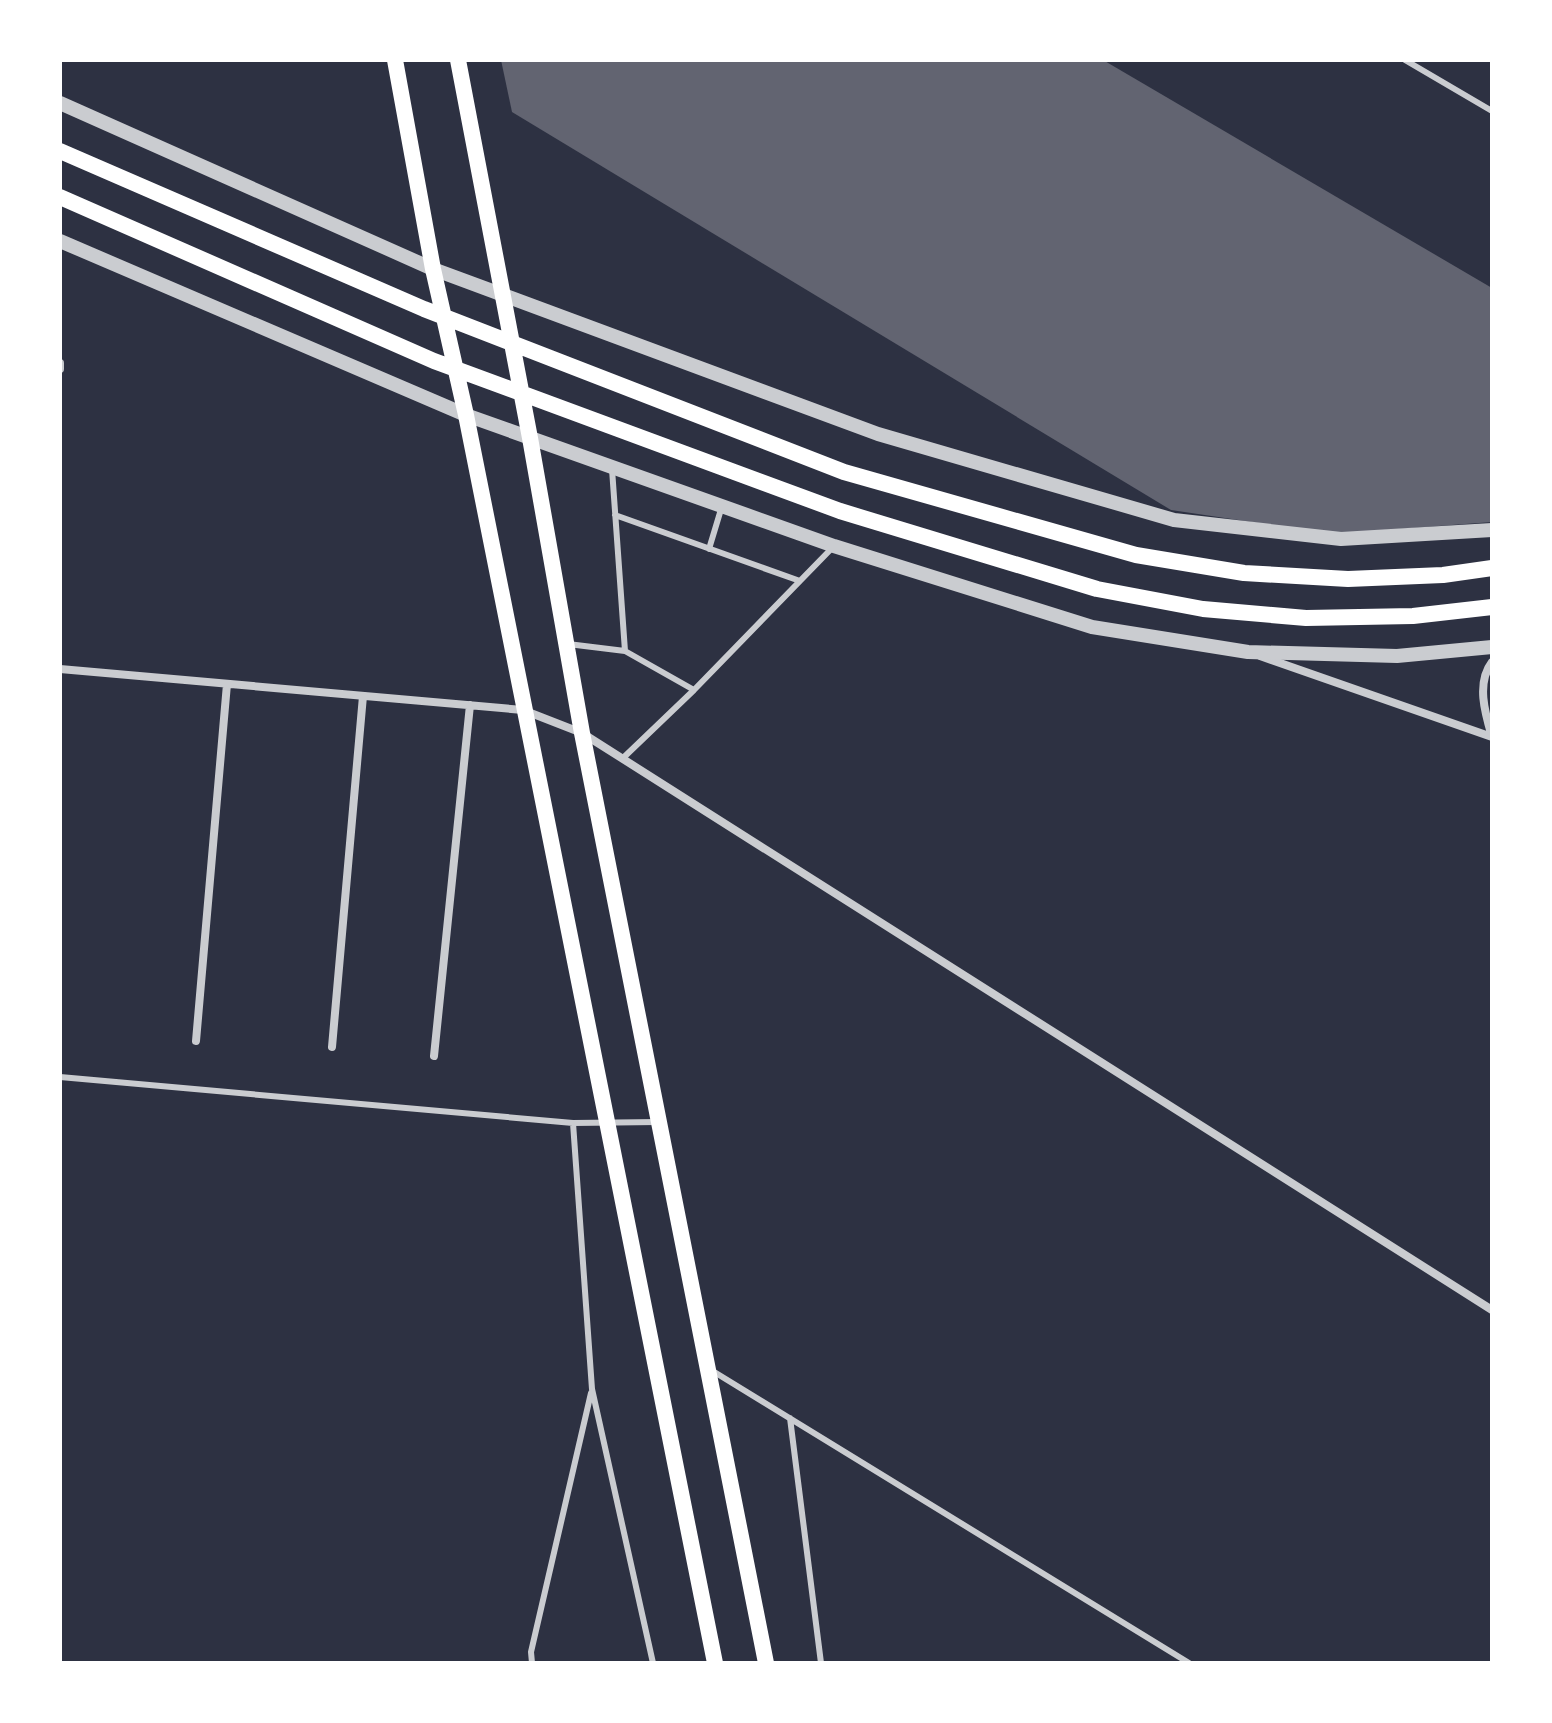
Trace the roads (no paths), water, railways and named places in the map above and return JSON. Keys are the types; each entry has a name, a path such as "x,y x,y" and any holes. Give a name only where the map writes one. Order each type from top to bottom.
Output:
{"main road":[{"path":"395,60 433,269 466,415 715,1663"},
{"path":"458,60 582,733 766,1663"},
{"path":"60,151 424,309 844,472 1136,555 1244,573 1348,579 1443,575 1492,568"},
{"path":"60,197 434,361 840,511 1097,589 1203,609 1306,618 1413,616 1492,607"}],"street":[{"path":"60,103 433,269 878,434 1174,520 1341,539 1492,530"},
{"path":"60,241 466,415 834,546 1092,627 1248,652 1397,656 1492,647"},
{"path":"1248,652 1492,737"},
{"path":"1492,662 1487,668 1483,690 1492,737"},
{"path":"60,669 523,710 582,733 1492,1310"},
{"path":"196,1041 227,684"},
{"path":"332,1047 363,696"},
{"path":"434,1056 470,705"}],"lane":[{"path":"1405,60 1492,111"},
{"path":"612,468 625,651"},
{"path":"709,549 722,506"},
{"path":"615,515 800,581"},
{"path":"622,759 834,546"},
{"path":"568,644 625,651 694,690"},
{"path":"60,1077 573,1123 660,1122"},
{"path":"573,1123 592,1389 653,1663"},
{"path":"707,1368 1189,1663"},
{"path":"532,1663 531,1652 592,1389"},
{"path":"790,1418 821,1663"}]}
